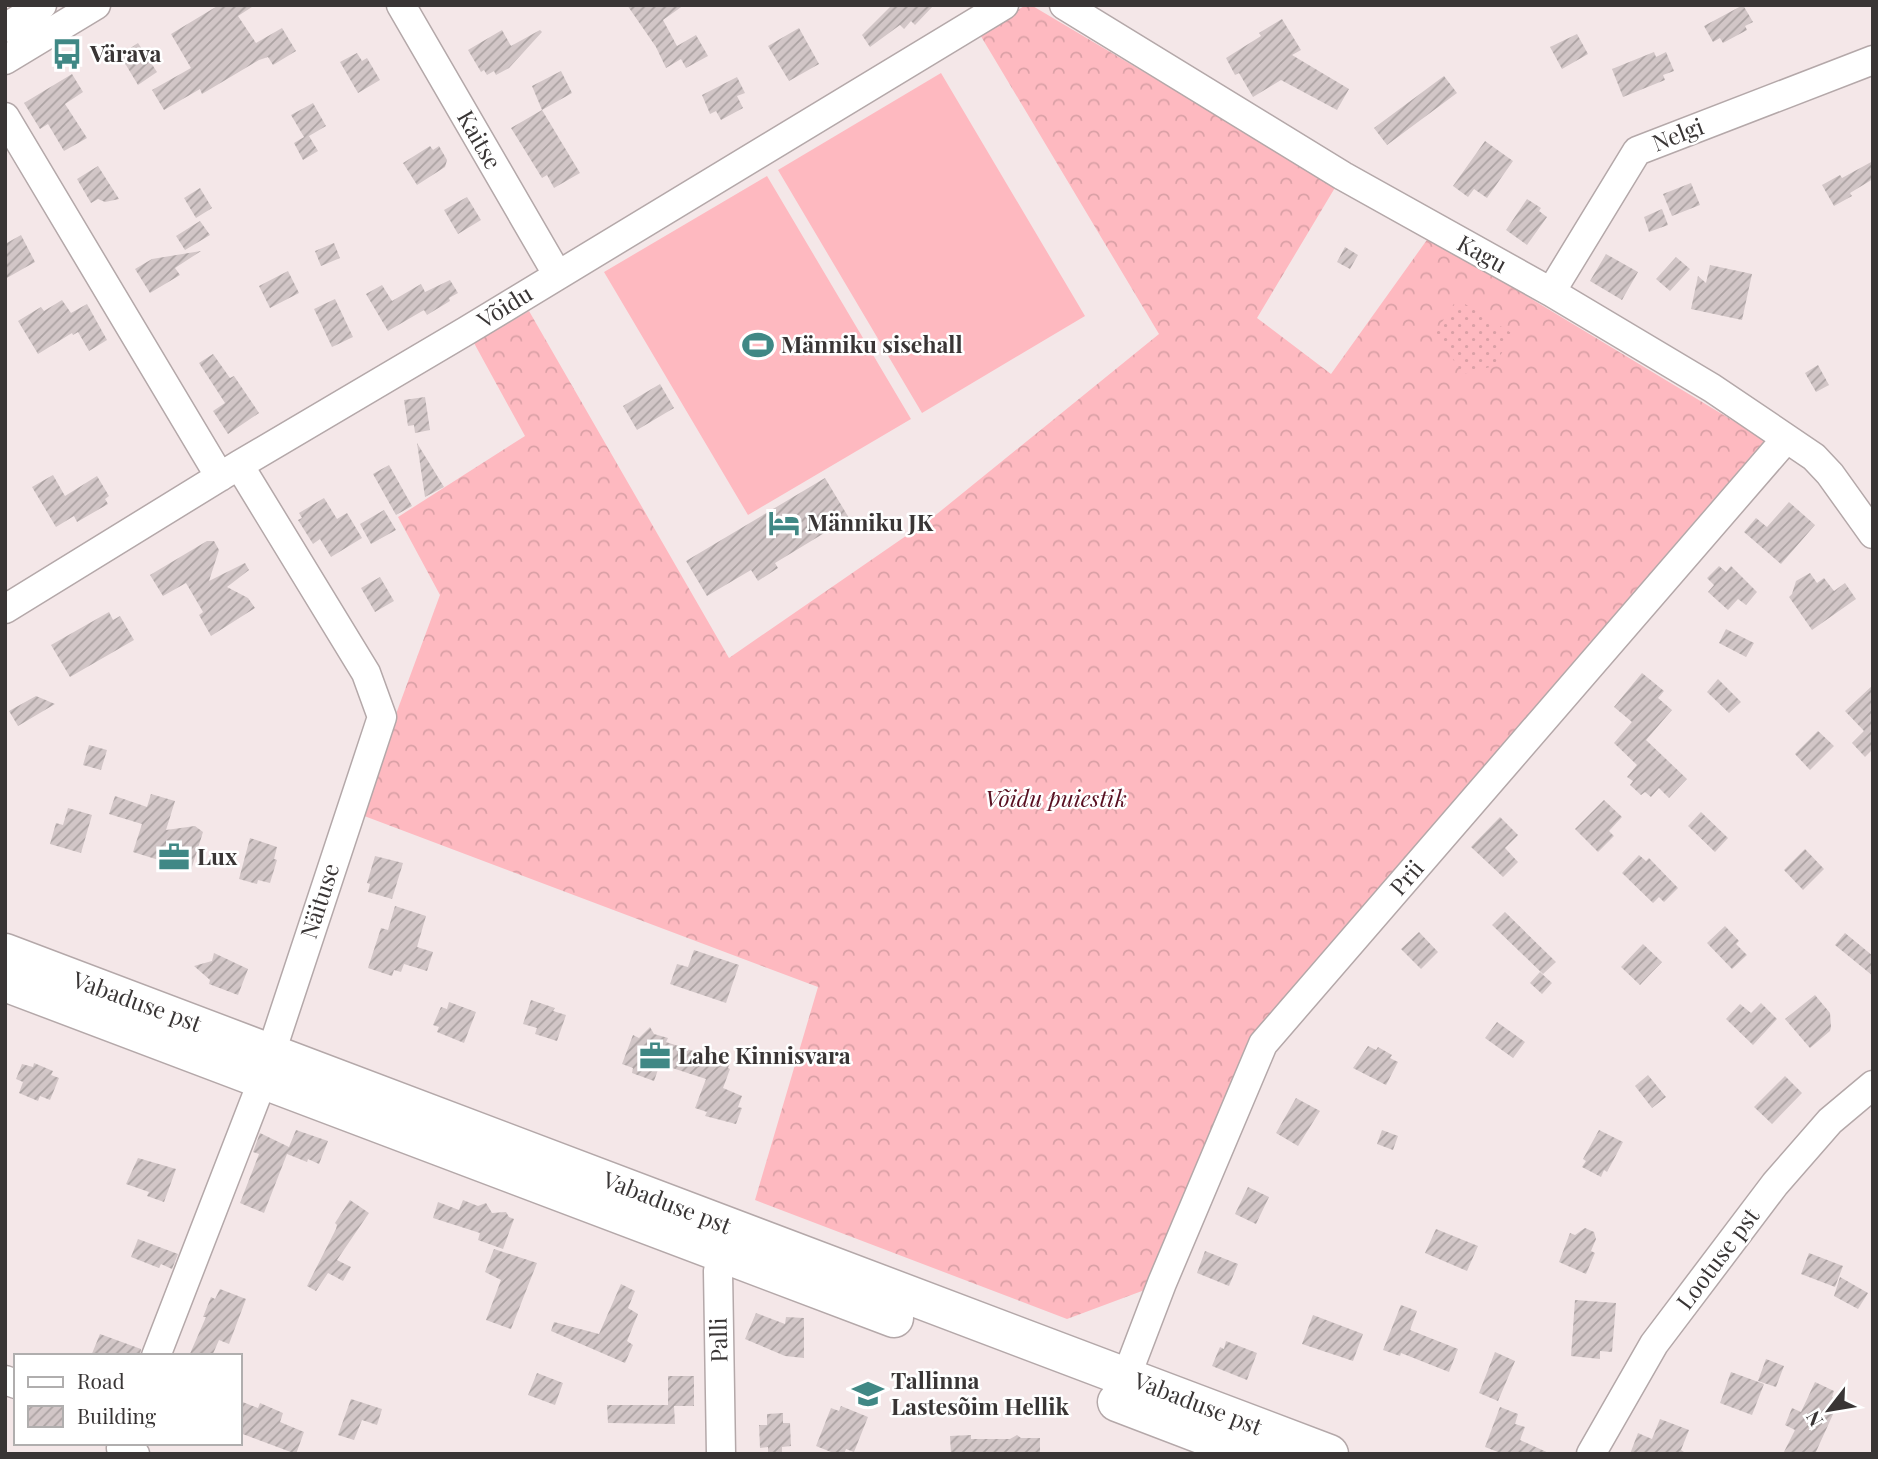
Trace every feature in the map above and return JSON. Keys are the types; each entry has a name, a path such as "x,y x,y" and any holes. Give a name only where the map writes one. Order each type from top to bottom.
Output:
{"highway":[{"name":"Vabaduse pst","path":"5,953 266,1066 690,1240 727,1241 1121,1389 1253,1454"},
{"name":"Vabaduse pst","path":"5,982 266,1066"},
{"name":"Vabaduse pst","path":"1209,1434 1329,1454"}],"street":[{"path":"5,28 42,5"},
{"path":"5,61 96,5"},
{"name":"Kaitse","path":"401,5 557,274"},
{"name":"Võidu","path":"5,609 1004,5"},
{"name":"Kagu","path":"1064,5 1343,176 1551,292 1712,388 1814,457 1868,516"},
{"name":"Nelgi","path":"1551,292 1637,151 1873,60"},
{"path":"5,117 230,471"},
{"name":"Prii","path":"1121,1389 1162,1283 1263,1044 1786,439"},
{"name":"Näituse","path":"157,1354 266,1066 382,717 366,673 230,471"},
{"name":"Lootuse pst","path":"1591,1454 1654,1344 1775,1184 1830,1121 1873,1085"},
{"name":"Palli","path":"721,1454 718,1271 727,1241"}],"green space":[{"name":"Võidu puiestik","path":"1026,5 1031,5 1336,186 1257,318 1331,374 1429,237 1765,440 1249,1038 1150,1288 1067,1319 755,1200 818,987 359,814 440,595 398,517 525,436 474,343 529,311 729,658 932,518 1159,334 979,33"},
{"path":"941,73 1085,316 922,413 778,170"},
{"name":"Männiku sisehall","path":"767,176 911,419 748,515 604,272"},
{"path":"1457,299 1513,334 1494,366 1463,374 1435,333"}],"building":[{"path":"219,5 255,5 238,16 256,43 282,28 296,51 273,65 268,57 259,60 202,94 200,89 164,110 152,90 191,68 171,34"},
{"path":"627,5 684,5 663,20 677,46 696,35 708,56 686,68 681,59 666,68 656,47"},
{"path":"892,5 934,5 915,25 911,21 904,29 900,25 870,47 862,35"},
{"path":"1743,5 1753,22 1745,26 1747,30 1723,43 1720,38 1713,42 1704,26"},
{"path":"1282,19 1301,50 1292,55 1349,89 1337,110 1281,80 1253,97 1239,73 1235,75 1226,58"},
{"path":"799,28 819,64 789,81 768,46"},
{"path":"502,30 511,46 540,30 542,32 509,68 496,75 494,71 487,75 484,70 481,72 468,50"},
{"path":"1577,34 1588,54 1562,69 1550,47"},
{"path":"138,43 157,72 138,85 120,55"},
{"path":"1654,52 1656,57 1666,52 1674,71 1663,75 1665,80 1623,97 1612,69"},
{"path":"357,53 362,61 367,58 380,80 358,93 340,62"},
{"path":"561,71 572,93 542,110 532,86"},
{"path":"72,74 83,92 65,104 87,138 64,151 48,124 40,129 24,103"},
{"path":"1444,76 1457,93 1387,145 1374,128"},
{"path":"737,77 745,93 737,96 743,108 721,120 716,111 710,114 702,95"},
{"path":"313,103 326,126 309,136 318,151 303,160 294,143 304,137 291,115"},
{"path":"542,110 580,173 554,188 547,175 542,178 511,128"},
{"path":"1485,141 1513,161 1487,198 1474,189 1468,197 1453,186"},
{"path":"430,146 433,150 439,146 447,160 445,167 417,185 403,163"},
{"path":"1873,161 1873,179 1834,206 1822,185 1840,175 1842,178"},
{"path":"98,166 119,199 105,202 98,199 91,203 77,179"},
{"path":"1691,183 1700,205 1672,216 1663,194"},
{"path":"200,188 212,208 196,218 184,198"},
{"path":"467,197 481,220 458,234 444,210"},
{"path":"1527,199 1541,208 1539,211 1547,217 1527,245 1506,230"},
{"path":"1662,209 1668,225 1649,232 1644,217"},
{"path":"200,221 210,235 185,250 176,236"},
{"path":"21,235 35,262 5,279 5,244"},
{"path":"334,243 340,258 321,266 315,251"},
{"path":"1345,247 1358,255 1350,269 1337,262"},
{"path":"201,251 175,268 180,275 150,293 135,269 152,259"},
{"path":"1606,254 1638,272 1622,300 1590,281"},
{"path":"1676,257 1690,269 1670,291 1656,279"},
{"path":"1710,265 1752,274 1742,320 1691,309 1698,276 1706,283"},
{"path":"288,271 299,293 270,308 259,286"},
{"path":"450,280 458,293 449,298 450,301 427,315 424,310 388,331 366,294 382,285 392,301 421,284 425,292"},
{"path":"335,299 353,337 332,347 314,309"},
{"path":"62,300 71,313 87,304 107,340 89,351 78,332 73,335 72,333 38,354 18,321 41,307 44,311"},
{"path":"213,354 230,378 234,376 259,413 228,434 213,411 225,403 199,363"},
{"path":"1818,365 1829,385 1816,392 1805,373"},
{"path":"660,384 674,408 637,430 623,406"},
{"path":"425,397 430,430 415,433 414,425 408,426 404,400"},
{"path":"417,443 444,487 425,497"},
{"path":"389,465 412,506 396,515 373,474"},
{"path":"53,475 65,496 97,476 109,496 105,499 108,504 77,522 74,516 56,527 32,487"},
{"path":"825,478 849,518 775,563 778,568 758,581 751,570 707,596 686,561"},
{"path":"324,498 337,519 347,513 362,538 331,557 320,539 313,544 298,520 302,518 299,513"},
{"path":"1789,502 1815,525 1781,564 1744,532 1756,518 1767,527"},
{"path":"384,510 396,530 371,544 360,524"},
{"path":"207,541 214,541 219,550 209,581 245,563 249,570 227,587 248,598 255,608 211,636 199,615 203,612 186,583 163,596 150,575"},
{"path":"1719,566 1726,572 1731,566 1757,592 1746,605 1738,599 1728,610 1708,592 1714,585 1707,578"},
{"path":"1810,573 1817,583 1824,578 1834,591 1845,583 1856,599 1812,630 1789,597 1796,581"},
{"path":"380,577 394,601 375,612 361,588"},
{"path":"109,612 113,620 120,616 134,640 70,677 51,645"},
{"path":"1726,629 1754,643 1746,657 1719,643"},
{"path":"1642,673 1664,691 1658,698 1672,710 1646,740 1687,779 1669,798 1659,788 1651,797 1645,792 1641,795 1630,785 1633,781 1627,777 1637,765 1614,743 1632,722 1614,707"},
{"path":"1718,679 1741,702 1729,713 1707,692"},
{"path":"1873,685 1873,749 1865,757 1852,743 1864,731 1845,711"},
{"path":"36,696 55,704 18,726 9,711"},
{"path":"1818,731 1834,746 1810,770 1795,754"},
{"path":"89,745 107,750 101,770 83,765"},
{"path":"151,794 175,801 166,830 195,826 203,832 191,870 133,852 142,824 109,814 115,796 147,807"},
{"path":"1604,800 1622,817 1609,831 1614,836 1598,852 1575,829"},
{"path":"68,808 92,815 81,853 50,844 56,823 63,825"},
{"path":"1701,812 1728,838 1715,852 1688,826"},
{"path":"1500,817 1518,835 1505,848 1518,862 1503,877 1471,847"},
{"path":"250,838 277,847 274,859 277,860 270,883 258,880 257,884 239,879"},
{"path":"1805,849 1824,869 1803,890 1784,870"},
{"path":"1639,855 1646,861 1649,858 1678,888 1664,902 1659,897 1653,903 1622,873"},
{"path":"375,856 403,863 392,899 368,892 370,884 367,883"},
{"path":"395,906 426,916 417,947 433,952 427,971 404,964 401,972 394,970 392,976 368,968 381,928 388,930"},
{"path":"1505,912 1556,962 1543,974 1492,925"},
{"path":"1725,926 1739,941 1736,944 1747,955 1732,969 1707,943"},
{"path":"1419,932 1438,952 1421,969 1401,949"},
{"path":"1845,933 1873,956 1873,976 1835,945"},
{"path":"1643,944 1662,962 1640,985 1621,967"},
{"path":"694,950 739,965 726,1003 670,984 677,964 688,967"},
{"path":"214,953 248,969 238,995 209,984 210,980 194,966 212,961"},
{"path":"1540,972 1552,983 1542,994 1530,983"},
{"path":"1815,995 1830,1013 1831,1027 1830,1031 1810,1048 1785,1019"},
{"path":"531,1000 555,1008 553,1011 566,1015 557,1041 535,1034 537,1028 523,1024"},
{"path":"449,1002 476,1012 464,1043 437,1032 439,1027 433,1025 441,1007 447,1009"},
{"path":"1761,1003 1777,1019 1753,1045 1726,1019 1740,1004 1751,1013"},
{"path":"1497,1022 1525,1042 1513,1058 1485,1038"},
{"path":"650,1027 654,1034 668,1038 666,1042 730,1063 723,1088 742,1096 738,1107 742,1108 736,1124 705,1116 707,1112 695,1108 706,1079 660,1064 654,1081 632,1073 633,1068 622,1064 633,1035 639,1038"},
{"path":"1368,1046 1376,1050 1378,1047 1398,1062 1386,1085 1353,1068"},
{"path":"34,1063 53,1071 51,1075 59,1078 50,1100 40,1096 38,1101 19,1093 23,1082 16,1079 22,1064 33,1067"},
{"path":"1648,1075 1666,1097 1652,1108 1635,1086"},
{"path":"1785,1076 1802,1093 1772,1124 1754,1107"},
{"path":"1296,1098 1320,1111 1298,1146 1276,1133"},
{"path":"296,1130 328,1141 319,1164 287,1154 264,1213 240,1203 259,1154 253,1152 260,1133 289,1147"},
{"path":"1382,1130 1398,1136 1393,1150 1377,1144"},
{"path":"1599,1130 1623,1142 1607,1172 1604,1170 1601,1177 1582,1167 1586,1161 1583,1159"},
{"path":"138,1158 176,1169 164,1202 147,1196 149,1192 126,1184"},
{"path":"1248,1187 1269,1197 1256,1224 1235,1214"},
{"path":"350,1200 369,1213 337,1260 351,1267 343,1281 328,1273 316,1291 307,1286 336,1229 335,1223"},
{"path":"463,1200 478,1206 486,1203 492,1213 506,1212 514,1219 503,1249 478,1240 480,1233 433,1218 438,1202 459,1210"},
{"path":"1585,1228 1594,1232 1596,1239 1591,1251 1595,1253 1586,1274 1559,1262 1570,1233 1575,1235"},
{"path":"1436,1229 1478,1246 1467,1271 1425,1253"},
{"path":"138,1239 178,1254 172,1269 161,1264 159,1268 131,1257"},
{"path":"494,1249 537,1263 511,1329 486,1320 501,1280 485,1272"},
{"path":"1205,1251 1238,1264 1229,1286 1197,1273"},
{"path":"1809,1253 1843,1266 1835,1287 1801,1274"},
{"path":"1840,1277 1868,1293 1858,1309 1834,1296"},
{"path":"621,1284 635,1291 628,1308 638,1314 627,1341 633,1345 625,1363 551,1331 554,1322 599,1334"},
{"path":"220,1289 246,1299 229,1344 219,1340 213,1354 190,1354 206,1317 203,1317 211,1297 215,1299"},
{"path":"1575,1300 1616,1303 1612,1352 1600,1351 1600,1359 1571,1356"},
{"path":"1401,1305 1417,1311 1410,1330 1458,1349 1449,1372 1401,1353 1400,1356 1383,1350"},
{"path":"756,1313 785,1324 786,1317 804,1318 804,1358 785,1356 745,1339"},
{"path":"1313,1315 1363,1334 1353,1361 1302,1344"},
{"path":"100,1334 141,1349 140,1354 92,1354"},
{"path":"1226,1341 1257,1353 1247,1380 1212,1366 1220,1347 1224,1349"},
{"path":"1495,1352 1515,1361 1498,1401 1479,1393"},
{"path":"1766,1359 1784,1366 1776,1387 1758,1381"},
{"path":"1731,1372 1764,1384 1752,1415 1720,1403"},
{"path":"537,1373 563,1383 555,1405 528,1395"},
{"path":"668,1376 694,1376 694,1406 674,1406 675,1424 608,1423 607,1405 668,1405"},
{"path":"1815,1382 1834,1391 1832,1397 1839,1401 1815,1454 1783,1454 1795,1430 1785,1425 1792,1408 1801,1412"},
{"path":"351,1399 382,1409 377,1425 362,1420 354,1440 338,1435"},
{"path":"242,1402 258,1408 260,1403 283,1413 280,1422 304,1432 296,1454 242,1434"},
{"path":"841,1406 868,1417 854,1452 846,1449 844,1454 836,1454 816,1446 831,1408 839,1411"},
{"path":"1500,1407 1518,1414 1515,1424 1525,1427 1520,1440 1551,1454 1503,1454 1485,1447"},
{"path":"783,1413 783,1423 790,1423 791,1446 782,1447 782,1454 768,1454 768,1447 760,1448 759,1425 767,1425 767,1414"},
{"path":"1660,1419 1689,1430 1681,1450 1687,1454 1630,1454 1638,1433 1652,1439"},
{"path":"971,1435 971,1439 1010,1439 1017,1435 1021,1438 1040,1438 1040,1454 951,1454 950,1436"}],"place":[{"name":"Värava","path":"67,54"},
{"name":"Männiku sisehall","path":"758,345"},
{"name":"Männiku JK","path":"784,523"},
{"name":"Lux","path":"174,857"},
{"name":"Lahe Kinnisvara","path":"655,1056"},
{"name":"Tallinna Lastesõim Hellik","path":"868,1394"}]}
